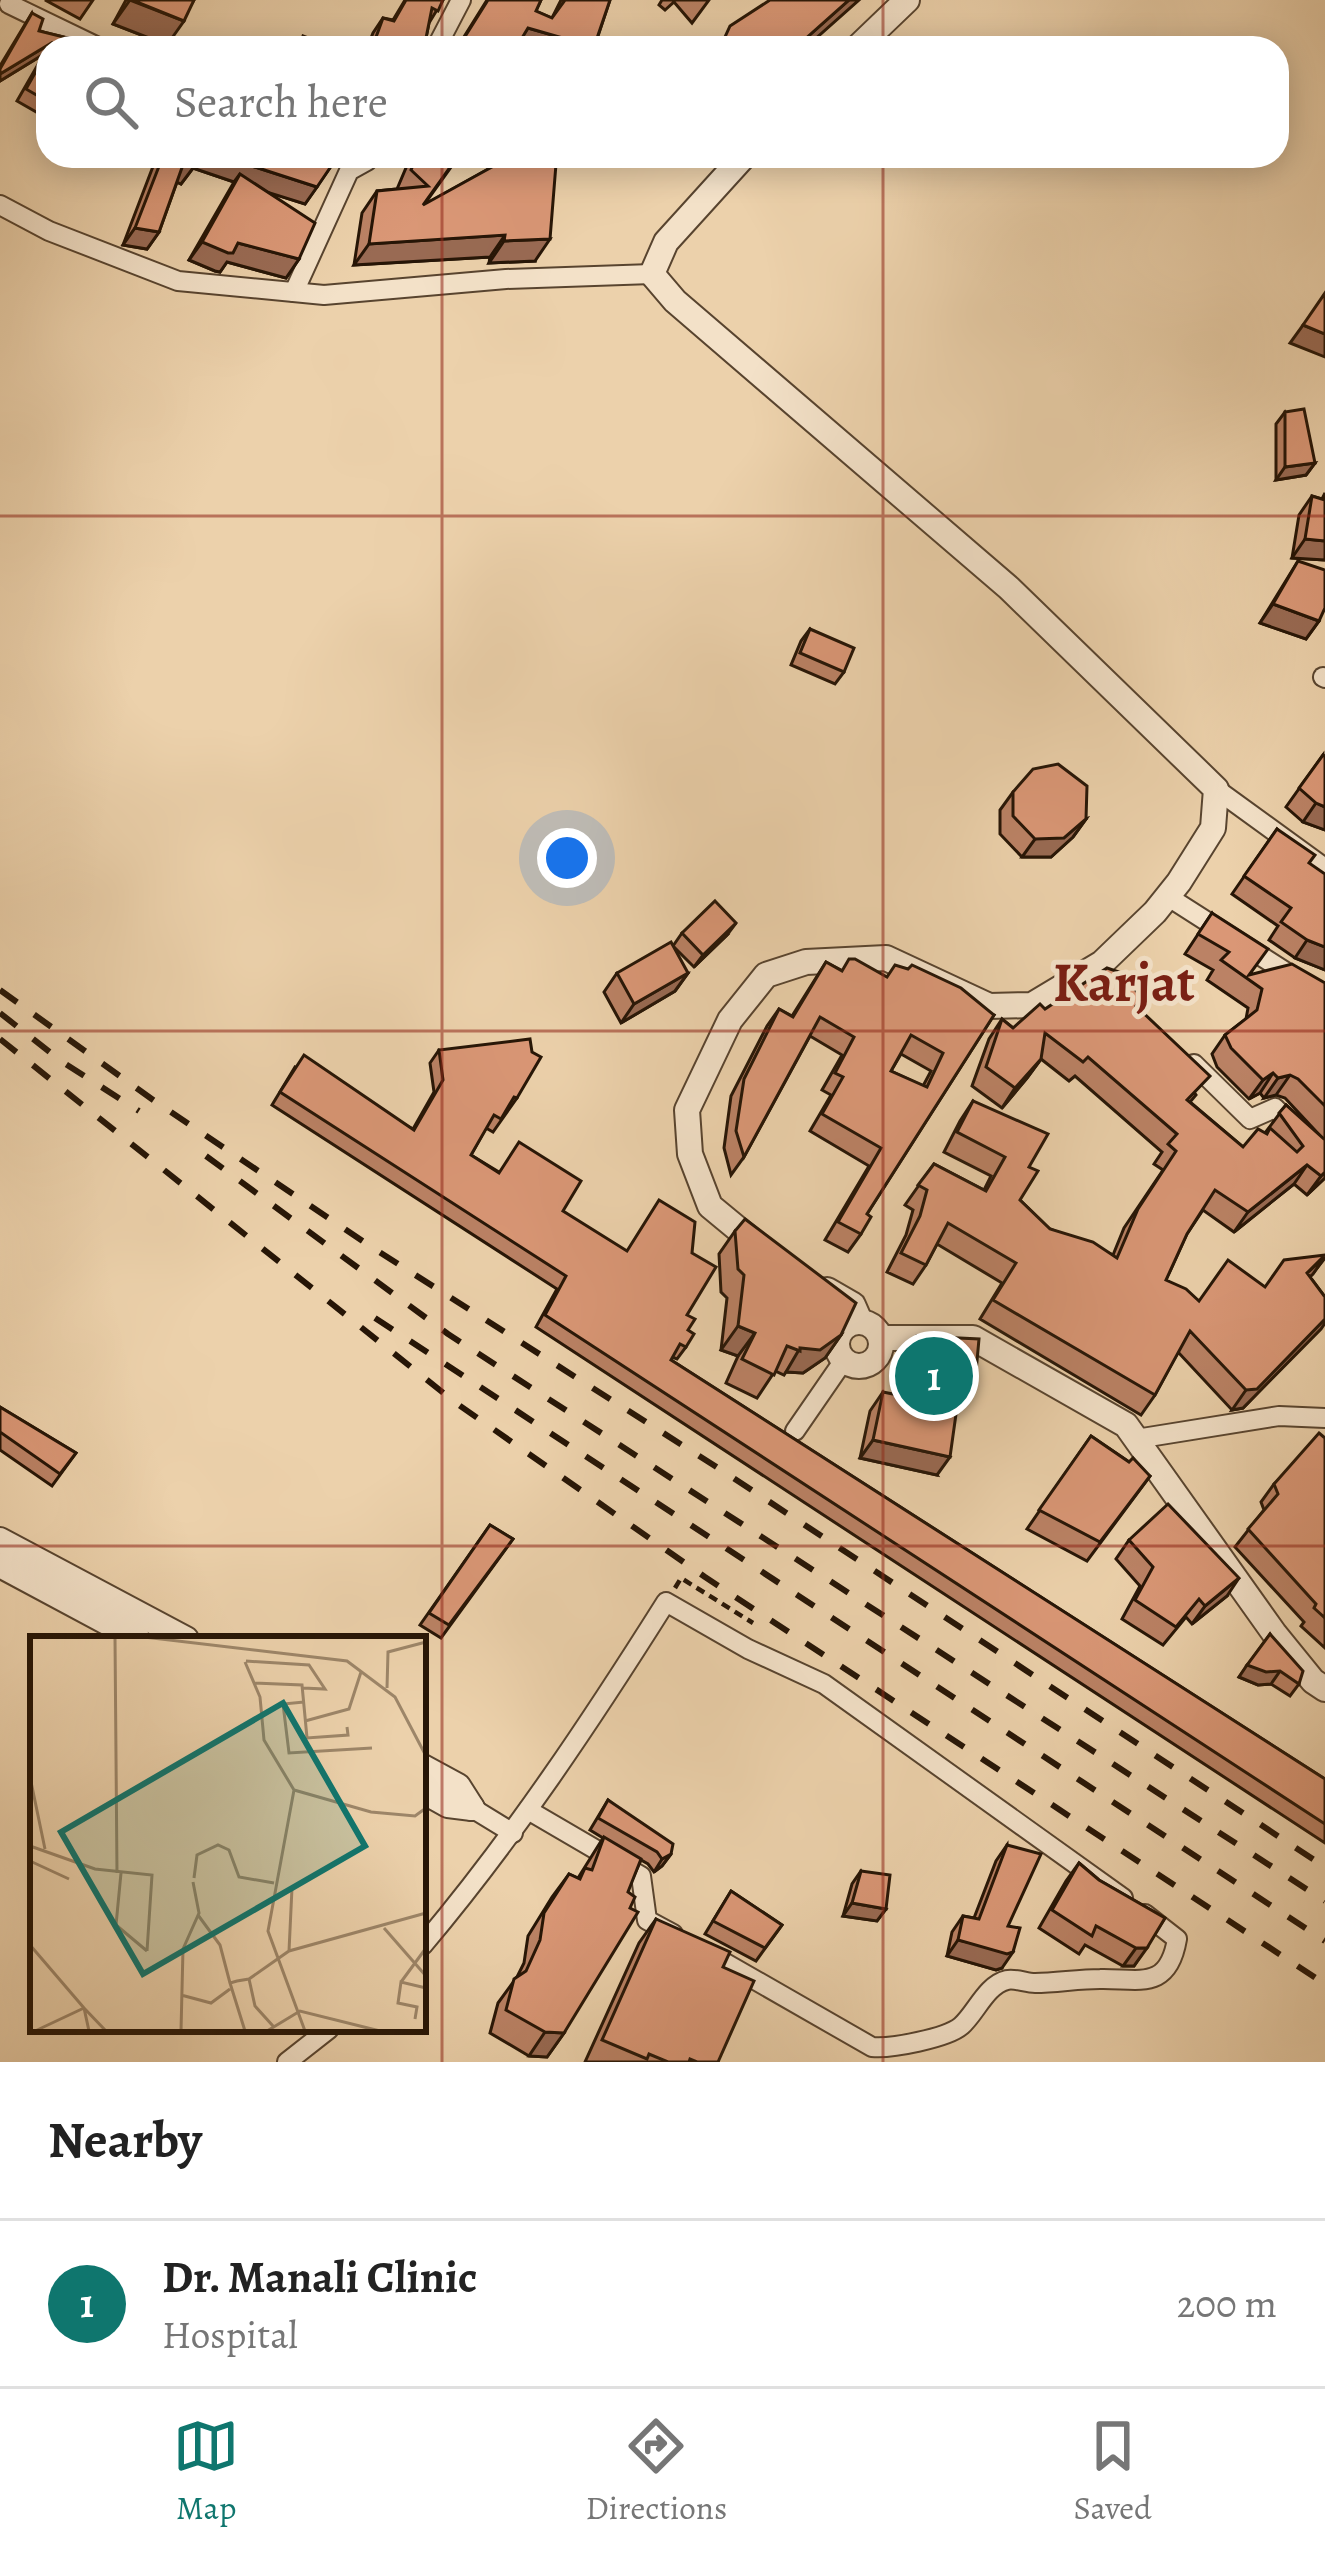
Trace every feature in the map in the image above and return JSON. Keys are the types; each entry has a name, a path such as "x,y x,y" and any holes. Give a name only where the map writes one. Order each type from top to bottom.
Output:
{"street":[{"path":"442,36 461,0"},
{"path":"870,36 907,0"},
{"path":"7,1 76,36"},
{"path":"294,292 352,168"},
{"path":"652,274 667,242 733,168"},
{"path":"0,205 49,231 178,280 324,295 506,279 652,274"},
{"path":"652,274 675,301 1009,588 1216,788 1325,868"},
{"path":"775,1259 710,1206 690,1154 687,1110 730,1020 766,975 806,962 886,958 989,1006 1032,1005 1109,971 1213,828 1216,788"},
{"path":"1167,896 1325,998"},
{"path":"1172,1042 1250,1119 1275,1108 1314,1147"},
{"path":"812,1281 853,1305 860,1321 874,1326 881,1338 880,1352 871,1363 857,1366 844,1360 837,1346 841,1331 860,1321"},
{"path":"881,1338 973,1337 1126,1425 1274,1633 1312,1681 1325,1689"},
{"path":"795,1431 844,1360"},
{"path":"1136,1439 1280,1416 1325,1418"},
{"path":"0,1540 180,1636"},
{"path":"0,1565 132,1636"},
{"path":"426,1941 513,1833 528,1810 666,1602 748,1649 824,1684 1052,1844 1177,1939 1173,1959 1155,1976 1135,1983 1113,1978 1007,1980 992,1989 960,2027 945,2035 872,2047 647,1920 641,1876 528,1810"},
{"path":"426,1769 458,1786 472,1808"},
{"path":"426,1793 448,1805 472,1808 513,1833"},
{"path":"287,2062 325,2032"}],"path":[{"path":"681,1578 753,1623"}],"building":[{"path":"132,0 194,0 184,21"},
{"path":"406,0 443,0 438,11 432,8 426,36 376,36 383,18 394,21"},
{"path":"488,0 541,0 536,11 552,18 565,0 610,0 598,36 556,36 528,28 523,36 466,35"},
{"path":"770,0 849,0 808,36 725,36 730,26"},
{"path":"32,13 43,19 39,31 60,36 36,36 36,52 0,74"},
{"path":"36,71 36,95 26,89"},
{"path":"158,168 182,168 159,232 135,228"},
{"path":"258,168 330,168 317,187"},
{"path":"449,168 423,205 490,168 556,168 550,239 504,241 505,235 369,244 377,191 428,186 411,170"},
{"path":"240,174 315,223 299,259 238,243 228,253 202,242"},
{"path":"1325,293 1325,334 1303,325"},
{"path":"1304,409 1315,463 1285,467 1285,412"},
{"path":"1312,496 1325,500 1325,541 1305,539"},
{"path":"1298,561 1325,570 1325,608 1319,621 1273,604"},
{"path":"810,629 854,648 844,672 800,653"},
{"path":"1325,756 1325,807 1299,788"},
{"path":"1058,764 1087,786 1086,819 1064,838 1035,839 1013,816 1013,792 1033,769"},
{"path":"1277,829 1315,855 1309,863 1325,874 1325,947 1281,922 1291,908 1244,876"},
{"path":"715,901 736,923 703,955 682,933"},
{"path":"1212,913 1268,949 1249,975 1292,964 1325,983 1325,1106 1290,1075 1278,1078 1273,1073 1263,1080 1231,1048 1225,1035 1257,1010 1262,989 1221,960 1229,952 1198,934"},
{"path":"671,942 688,973 634,1004 617,973"},
{"path":"849,959 887,977 895,965 908,969 912,965 961,988 994,1015 867,1214 871,1217 861,1234 838,1222 881,1148 822,1114 843,1077 835,1073 854,1037 820,1017 744,1157 736,1131 744,1079 779,1009 793,1017 826,962 842,971","holes":["911,1035 943,1053 927,1087 891,1071"]},
{"path":"1107,968 1122,973 1142,998 1136,1006 1210,1076 1187,1100 1243,1147 1258,1129 1267,1134 1270,1128 1297,1152 1303,1146 1279,1113 1286,1105 1325,1140 1321,1176 1307,1165 1248,1212 1215,1190 1166,1280 1199,1301 1228,1260 1265,1287 1284,1260 1325,1255 1307,1273 1325,1297 1325,1319 1257,1389 1246,1390 1190,1331 1155,1395 993,1300 1016,1263 948,1223 926,1265 901,1253 927,1190 918,1185 934,1164 986,1191 1005,1157 957,1132 973,1101 1048,1134 1029,1167 1038,1171 1020,1200 1050,1229 1093,1242 1117,1258 1138,1209 1176,1151 1168,1144 1177,1134 1088,1057 1083,1062 1045,1033 1041,1059 1015,1088 986,1067 1002,1019 1013,1028 1040,1004 1045,1009"},
{"path":"530,1039 532,1052 541,1057 501,1119 494,1115 471,1155 499,1173 519,1142 581,1181 563,1211 627,1251 659,1200 695,1222 692,1253 716,1267 687,1315 695,1319 688,1330 694,1334 686,1347 680,1344 671,1360 1325,1779 1325,1824 545,1315 566,1276 280,1092 304,1055 414,1130 443,1080 439,1050"},
{"path":"745,1219 856,1303 841,1335 820,1350 787,1346 774,1375 742,1359 755,1333 738,1326 744,1275 738,1269 735,1231"},
{"path":"917,1336 979,1339 976,1372 914,1365"},
{"path":"883,1392 957,1407 950,1457 873,1440"},
{"path":"0,1407 76,1453 60,1474 0,1432"},
{"path":"1319,1433 1325,1438 1325,1618 1248,1529 1278,1494 1274,1484"},
{"path":"1091,1436 1129,1462 1133,1458 1150,1476 1100,1542 1039,1510"},
{"path":"1168,1504 1239,1578 1205,1606 1199,1599 1176,1627 1135,1600 1153,1567 1129,1540"},
{"path":"490,1525 513,1539 449,1625 429,1613"},
{"path":"1270,1634 1303,1671 1299,1684 1280,1671 1247,1665"},
{"path":"608,1800 673,1844 671,1854 662,1859 598,1818"},
{"path":"604,1837 641,1859 628,1892 635,1897 630,1908 638,1912 564,2033 545,2032 506,2010 514,1979 526,1971 540,1940 544,1913 569,1874 580,1879 585,1868 592,1870"},
{"path":"1007,1845 1041,1854 1008,1926 1020,1928 1013,1952 1007,1954 958,1940 963,1916 979,1919"},
{"path":"1079,1863 1165,1918 1147,1948 1136,1948 1096,1926 1092,1936 1052,1910"},
{"path":"861,1871 890,1875 886,1909 852,1903"},
{"path":"731,1891 782,1925 765,1948 713,1921"},
{"path":"656,1919 730,1952 723,1967 754,1981 718,2062 668,2062 649,2054 647,2059 602,2040"}],"railway":[{"path":"0,990 373,1248 715,1466 1325,1867"},
{"path":"0,1013 61,1061 139,1111"},
{"path":"0,1039 456,1403 705,1577 1325,1984"},
{"path":"206,1156 448,1334 1325,1901"},
{"path":"375,1318 1325,1941"}],"place":[{"name":"Dr. Manali Clinic","path":"934,1376"}],"district":[{"name":"Karjat","path":"1124,983"}]}
